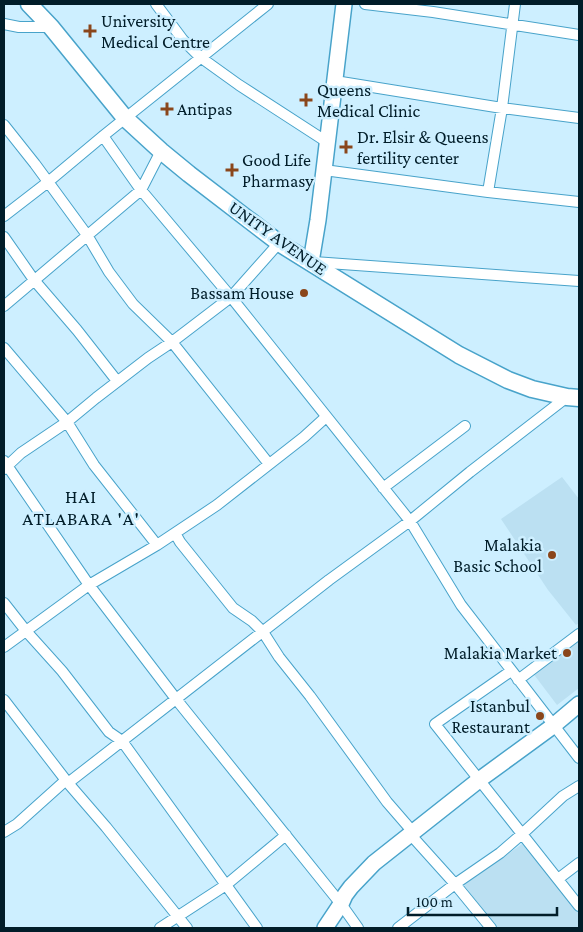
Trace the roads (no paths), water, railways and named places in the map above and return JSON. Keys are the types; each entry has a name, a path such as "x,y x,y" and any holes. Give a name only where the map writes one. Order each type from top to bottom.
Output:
{"main road":[{"name":"UNITY AVENUE","path":"29,4 51,27 125,118 161,151 279,242 459,355 508,380 532,389 573,397"}],"street":[{"path":"156,4 200,57 327,142"},
{"path":"4,216 268,4"},
{"path":"344,4 318,220 311,262 579,281"},
{"path":"365,4 433,12 579,35"},
{"path":"488,192 502,108 515,4"},
{"path":"4,24 18,27 51,27"},
{"path":"334,82 579,118"},
{"path":"4,125 36,164 86,235 109,272 133,304 172,342 269,464"},
{"path":"103,136 141,190 231,297 410,521 461,605 579,758"},
{"path":"4,306 141,190 161,151"},
{"path":"324,170 579,202"},
{"path":"4,237 34,280 117,381"},
{"path":"279,242 231,297 117,381 67,422 5,465 89,585 176,699 341,904 358,928"},
{"path":"4,348 67,422 94,465 157,545"},
{"path":"68,783 329,580 410,521 470,472 573,397"},
{"path":"4,647 89,585 157,545 217,505 304,437 326,417"},
{"path":"383,488 465,426"},
{"path":"175,533 180,542 233,608 252,621 263,632 278,657 310,696 387,802 491,928"},
{"path":"4,603 62,671 109,732 122,741 257,928"},
{"path":"518,680 579,634"},
{"path":"511,671 435,724 579,906"},
{"path":"4,700 68,783 187,928"},
{"path":"326,928 345,895 358,878 374,863 579,704"},
{"path":"4,832 17,824 66,780 68,783"},
{"path":"398,928 455,884 500,853 563,796 579,786"},
{"path":"160,928 226,885 286,835"},
{"path":"558,880 579,864"}],"place":[{"name":"University Medical Centre","path":"90,31"},
{"name":"Queens Medical Clinic","path":"306,100"},
{"name":"Antipas","path":"167,109"},
{"name":"Dr. Elsir & Queens fertility center","path":"346,147"},
{"name":"Good Life Pharmasy","path":"232,170"},
{"name":"Bassam House","path":"304,293"},
{"name":"Malakia Basic School","path":"552,555"},
{"name":"Malakia Market","path":"567,653"},
{"name":"Istanbul Restaurant","path":"540,716"}],"district":[{"name":"HAI ATLABARA 'A'","path":"81,507"}]}
